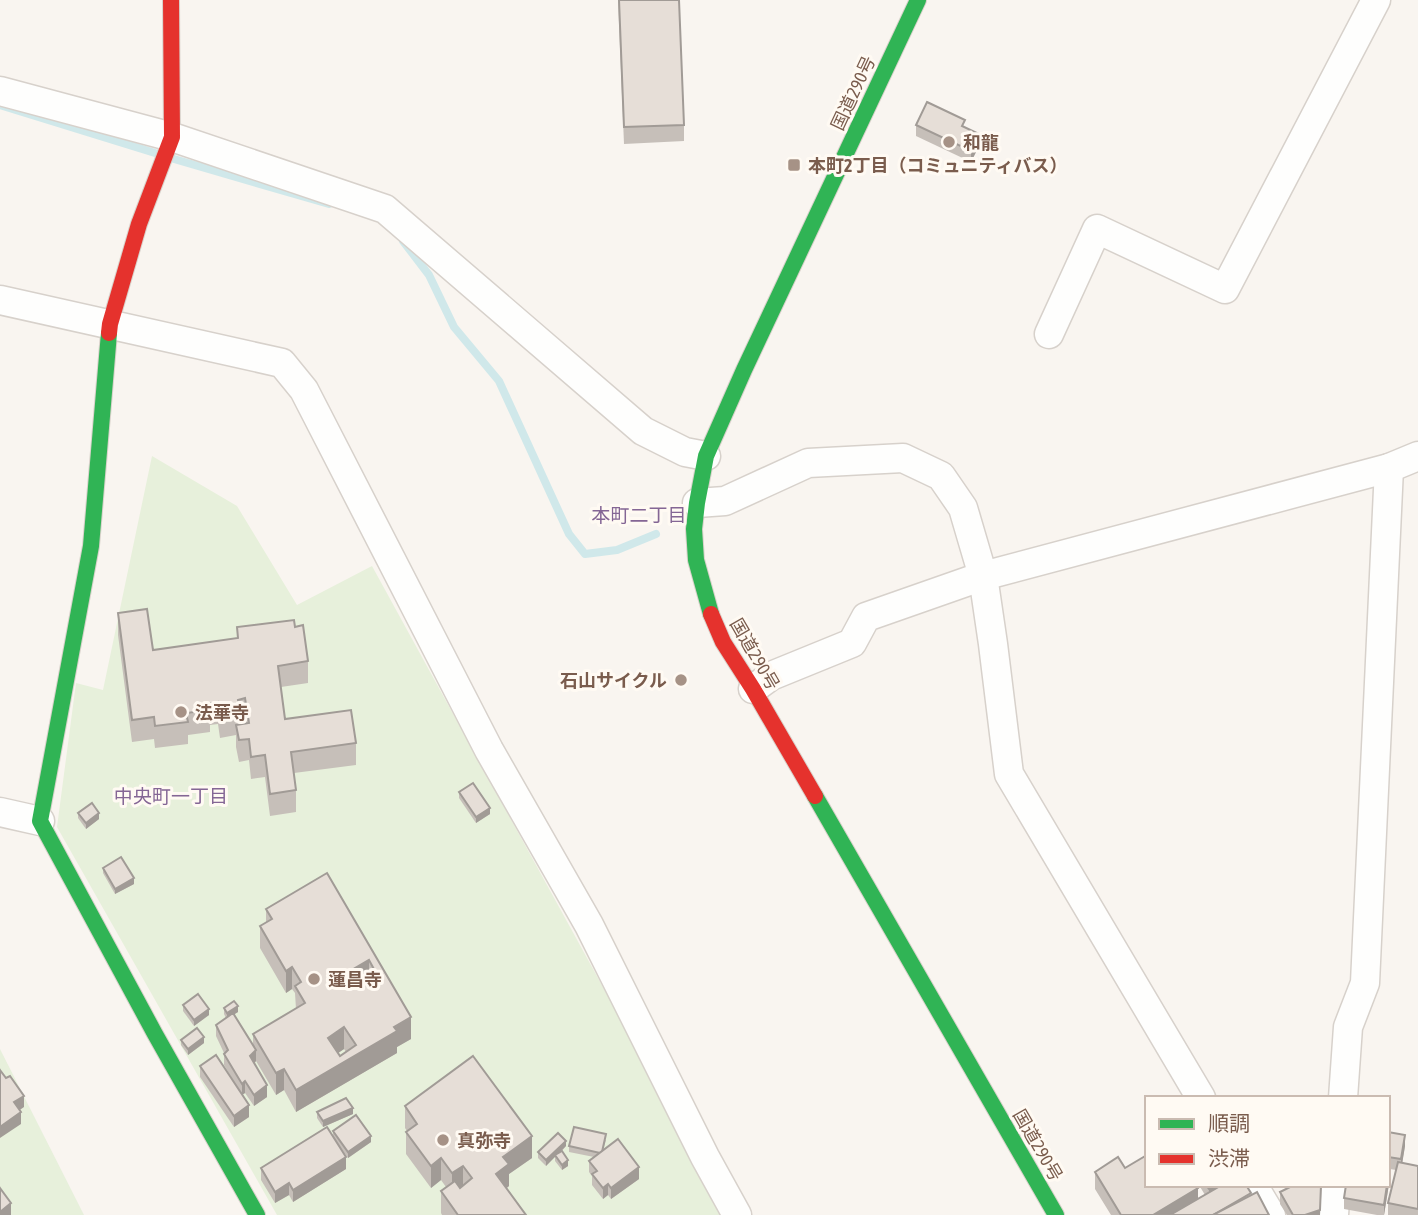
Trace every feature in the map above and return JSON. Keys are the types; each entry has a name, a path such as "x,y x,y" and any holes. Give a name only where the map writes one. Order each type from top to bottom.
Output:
{"main road":[{"path":"171,0 172,137 139,224 110,324 91,546 40,821 257,1215"},
{"name":"国道290号","path":"918,0 706,456 694,529 696,560 708,606 723,642 1056,1215"}],"street":[{"path":"1049,334 1097,229 1225,289 1376,0"},
{"path":"0,91 172,137 385,209 643,431 685,452 706,456"},
{"path":"0,300 282,363 304,390 489,750 589,925 705,1157 737,1215"},
{"path":"753,690 771,676 852,643 866,617 983,576 1389,468 1418,456"},
{"path":"697,503 725,501 808,463 903,458 941,476 963,508 983,576 1009,774 1200,1096"},
{"path":"1343,1096 1348,1027 1365,983 1389,468"},
{"path":"0,812 40,821"},
{"path":"1254,1187 1271,1215"},
{"path":"1334,1215 1336,1187"}],"green space":[{"path":"152,456 237,506 297,605 372,566 728,1215 277,1215 57,827 76,683 103,690"},
{"path":"0,1049 84,1215 0,1215"}],"building":[{"path":"619,0 679,0 684,125 624,127"},
{"path":"927,102 965,120 962,126 979,134 971,151 916,125"},
{"path":"147,609 153,650 238,638 237,627 294,620 295,627 303,625 308,661 278,666 285,719 351,710 356,743 291,752 296,790 270,794 265,755 251,757 249,739 239,740 236,725 249,723 245,698 238,700 240,713 220,716 218,702 209,704 210,710 186,713 188,722 155,726 154,717 132,720 118,613"},
{"path":"473,783 490,808 476,817 459,792"},
{"path":"92,803 99,813 86,823 78,813"},
{"path":"121,857 134,878 115,889 103,868"},
{"path":"327,873 411,1017 394,1027 397,1031 296,1090 284,1069 276,1073 253,1034 305,1003 295,986 301,982 292,967 286,971 260,926 272,919 266,909","holes":["369,960 376,973 351,988 343,975","344,1027 356,1045 340,1056 328,1038"]},
{"path":"198,994 209,1009 194,1020 183,1005"},
{"path":"234,1001 238,1006 227,1013 224,1008"},
{"path":"233,1013 256,1050 250,1056 267,1085 254,1095 245,1081 242,1084 224,1054 228,1050 216,1025"},
{"path":"197,1028 204,1037 188,1049 181,1040"},
{"path":"216,1055 249,1105 234,1116 200,1066"},
{"path":"473,1056 532,1136 503,1157 509,1164 496,1174 526,1215 458,1215 441,1191 455,1181 460,1188 472,1178 463,1166 452,1173 441,1158 431,1166 406,1132 417,1124 405,1106"},
{"path":"0,1070 6,1078 10,1076 24,1096 14,1102 21,1112 0,1127"},
{"path":"346,1098 353,1108 323,1121 317,1112"},
{"path":"356,1115 371,1136 348,1152 333,1131"},
{"path":"327,1127 346,1157 293,1190 289,1183 275,1192 261,1168"},
{"path":"574,1127 606,1134 602,1152 569,1146"},
{"path":"1390,1132 1405,1135 1401,1159 1390,1157"},
{"path":"558,1133 566,1141 546,1160 538,1152"},
{"path":"618,1139 639,1167 611,1188 608,1184 603,1188 592,1174 597,1171 589,1161"},
{"path":"562,1151 568,1160 562,1165 555,1155"},
{"path":"1145,1156 1145,1187 1198,1188 1153,1215 1121,1215 1095,1172 1118,1157 1125,1168"},
{"path":"1398,1162 1418,1166 1418,1209 1388,1203"},
{"path":"1219,1187 1247,1187 1251,1193 1213,1215 1170,1215"},
{"path":"1290,1187 1321,1187 1320,1210 1305,1215 1293,1215 1280,1192"},
{"path":"1346,1187 1387,1187 1384,1205 1344,1198"},
{"path":"0,1188 11,1203 0,1212"},
{"path":"1257,1192 1269,1215 1213,1215"}],"waterway":[{"path":"0,105 155,153"},
{"path":"174,159 329,204"},
{"path":"403,241 429,275 454,327 499,381 569,534 585,554 617,550 656,534"}],"traffic: fast":[{"path":"711,614 696,560 694,529 706,456 918,0"},
{"path":"109,333 91,546 40,821 257,1215"},
{"path":"815,796 1056,1215"}],"traffic: jam":[{"path":"109,333 139,224 172,137 171,0"},
{"path":"711,614 723,642 815,796"}],"place":[{"name":"和龍","path":"949,142"},
{"name":"本町2丁目（コミュニティバス）","path":"794,165"},
{"name":"石山サイクル","path":"681,680"},
{"name":"法華寺","path":"181,712"},
{"name":"蓮昌寺","path":"314,979"},
{"name":"真弥寺","path":"443,1140"}],"district":[{"name":"本町二丁目","path":"639,515"},
{"name":"中央町一丁目","path":"171,796"}]}
